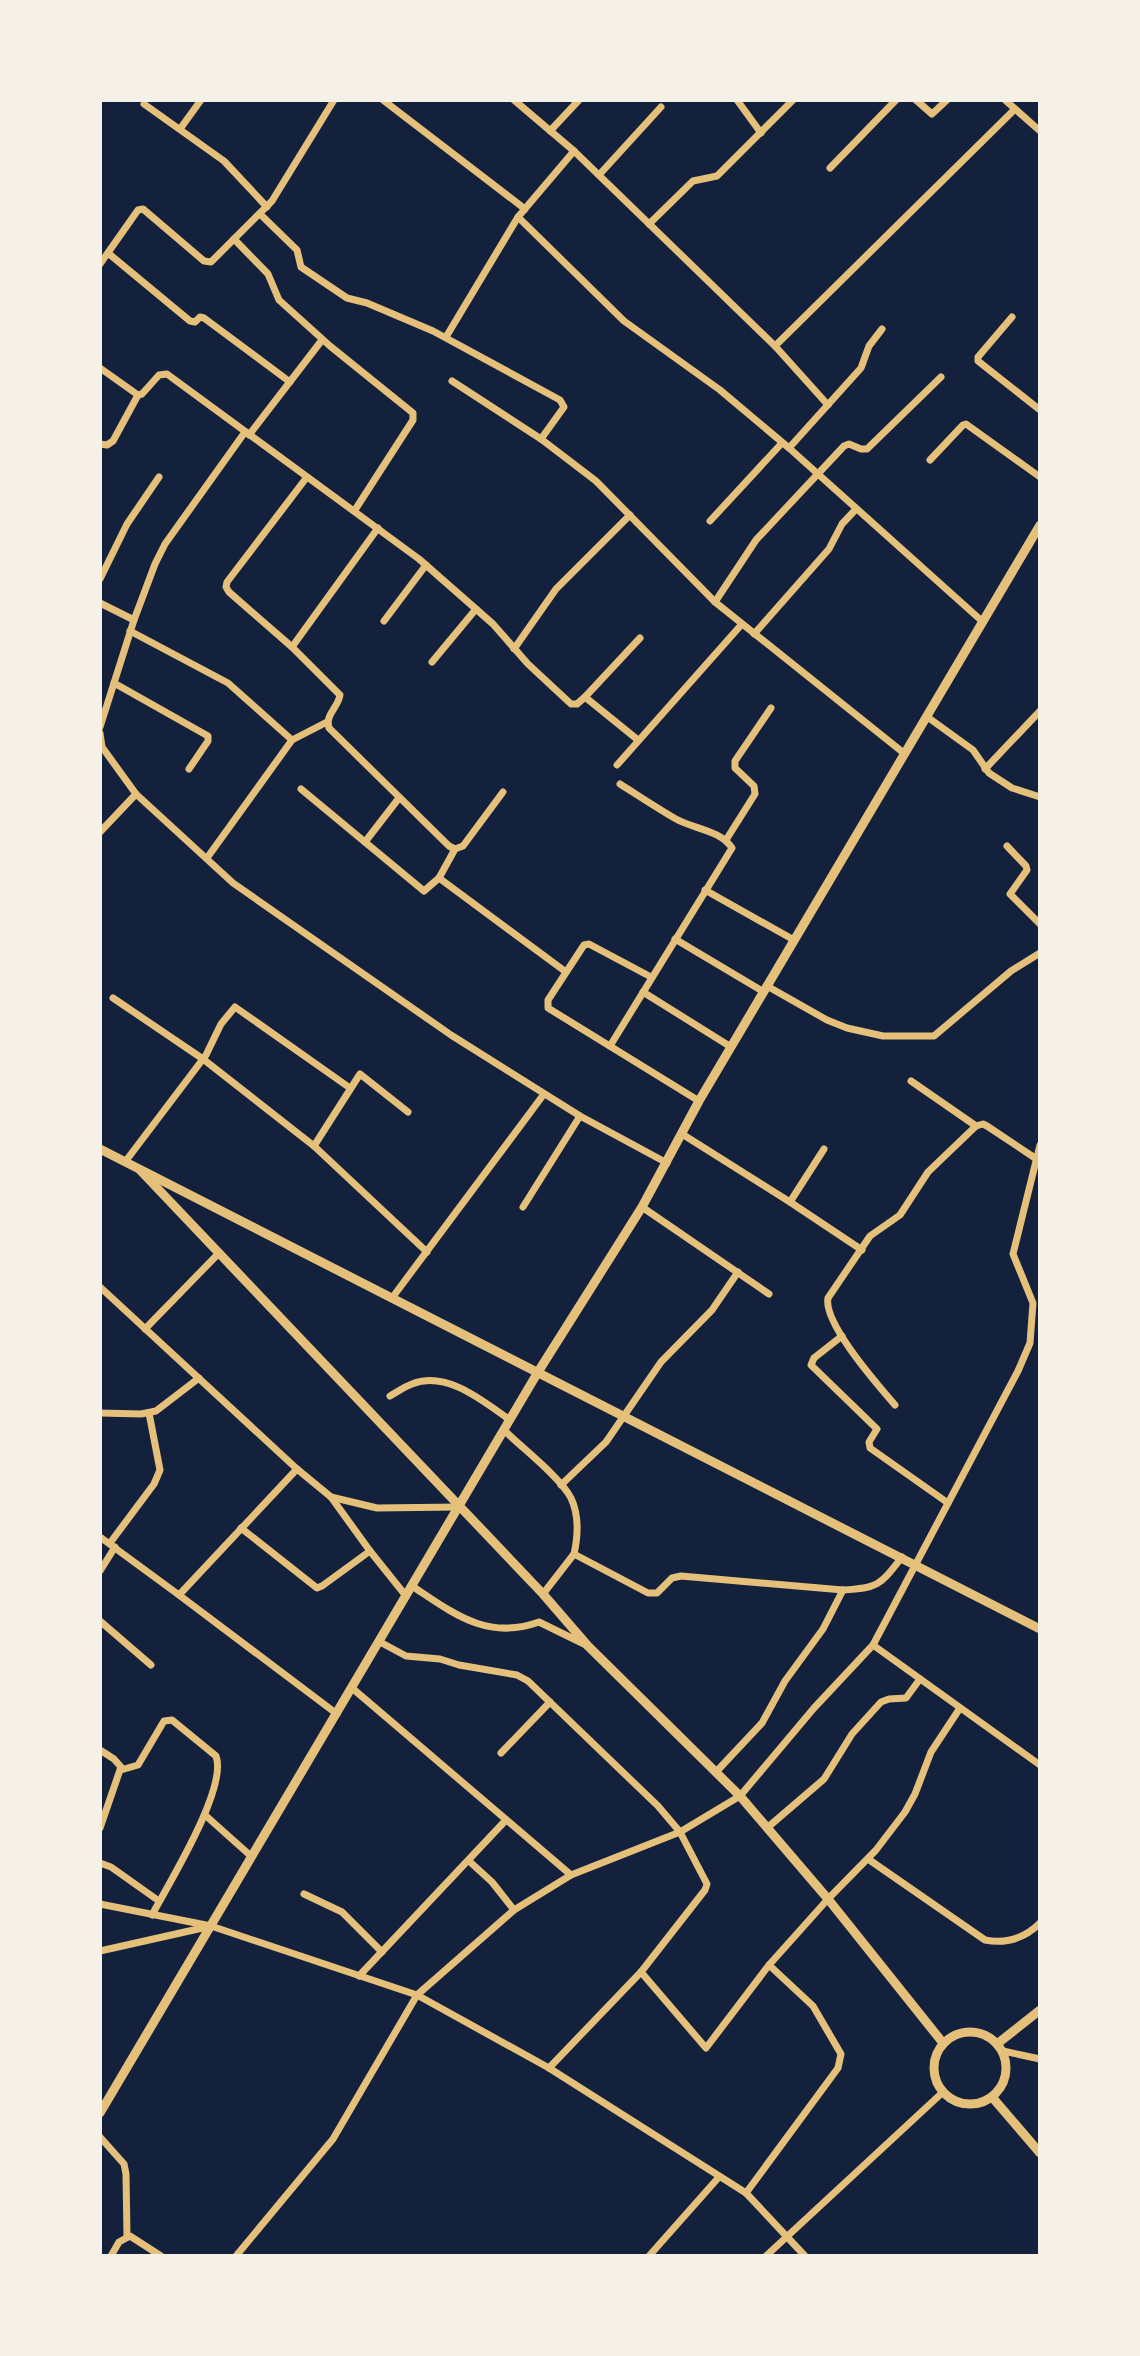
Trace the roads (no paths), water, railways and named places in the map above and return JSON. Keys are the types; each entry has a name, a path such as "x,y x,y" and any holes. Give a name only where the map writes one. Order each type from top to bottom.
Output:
{"street":[{"path":"180,129 201,100"},
{"path":"100,264 141,209 207,262 211,262 267,207 334,100"},
{"path":"383,100 525,209"},
{"path":"514,100 599,175 775,346 828,405"},
{"path":"550,131 579,100"},
{"path":"737,100 761,133"},
{"path":"649,224 693,181 717,176 793,100"},
{"path":"830,168 896,100"},
{"path":"916,100 932,114 947,100"},
{"path":"1005,100 1040,131"},
{"path":"144,104 224,161 267,207"},
{"path":"599,175 661,107"},
{"path":"775,346 1014,110"},
{"path":"446,337 518,217 574,151"},
{"path":"260,214 297,250 299,262 305,271 347,298 367,303 446,337 563,403 561,412 541,439"},
{"path":"518,217 624,321 720,390 983,622"},
{"path":"234,239 268,274 279,300 322,340 415,416 355,510"},
{"path":"108,253 190,321 204,318 290,382"},
{"path":"1012,317 978,357 978,361 1040,410"},
{"path":"789,448 861,368 869,346 882,329"},
{"path":"322,340 165,544 130,631 100,730 102,747 136,794 233,883 451,1035 580,1116 667,1163"},
{"path":"100,368 138,395"},
{"path":"100,444 110,445 138,395 159,375 167,374 426,565 499,630 514,649 571,704 577,704 585,697 640,638"},
{"path":"715,602 756,540 847,444 867,449 941,377"},
{"path":"452,381 541,439 596,481 715,602 905,754"},
{"path":"930,460 966,424 1040,477"},
{"path":"710,521 782,443"},
{"path":"100,579 127,524 159,477"},
{"path":"307,477 226,587 340,695 327,722 329,728 455,849"},
{"path":"754,634 829,549 842,524 856,509"},
{"path":"514,649 556,589 630,515"},
{"path":"100,2113 538,1372 642,1207 699,1101 1040,525"},
{"path":"292,647 378,528"},
{"path":"384,621 426,565"},
{"path":"100,603 134,620"},
{"path":"432,662 476,609"},
{"path":"617,765 742,624"},
{"path":"130,631 228,683 292,740"},
{"path":"114,683 208,736 208,741 189,769"},
{"path":"585,697 638,740"},
{"path":"726,840 755,794 754,786 735,768 735,761 771,708"},
{"path":"985,769 1040,711"},
{"path":"926,716 973,750 985,769 1012,788 1040,797"},
{"path":"207,858 292,740 327,722"},
{"path":"610,1046 732,845 675,818 620,784"},
{"path":"301,789 424,891 439,878 455,849 463,846 503,792"},
{"path":"100,832 136,794"},
{"path":"365,842 399,798"},
{"path":"1007,846 1027,870 1010,894 1040,924"},
{"path":"439,878 566,972"},
{"path":"705,890 794,940"},
{"path":"675,939 827,1020 883,1036 934,1036 1011,971 1040,953"},
{"path":"651,977 586,944 548,1000 548,1008 699,1101"},
{"path":"643,992 731,1047"},
{"path":"113,998 203,1059 314,1146 427,1252"},
{"path":"125,1162 203,1059 233,1008 238,1007 350,1088"},
{"path":"314,1146 357,1075 364,1075 408,1112"},
{"path":"911,1081 976,1126"},
{"path":"392,1298 544,1094"},
{"path":"523,1207 580,1116"},
{"path":"895,1405 842,1336 827,1310 828,1298 875,1230 900,1215 935,1165 976,1126 987,1126 1035,1158"},
{"path":"682,1134 862,1250"},
{"path":"236,2256 333,2139 417,1995 514,1910 571,1875 680,1832 740,1796 814,1708 873,1645 1030,1343 1033,1303 1013,1254 1040,1145"},
{"path":"100,1149 1040,1629"},
{"path":"790,1202 824,1149"},
{"path":"140,1170 543,1594 588,1646 740,1796 828,1899 943,2043"},
{"path":"642,1207 769,1294"},
{"path":"145,1329 219,1253"},
{"path":"561,1485 606,1442 661,1362 712,1310 738,1272"},
{"path":"100,1287 331,1497 406,1596"},
{"path":"1033,1303 1040,1294"},
{"path":"842,1336 814,1358 811,1365 876,1427 877,1432 869,1442 870,1448 948,1503"},
{"path":"100,1413 141,1414 156,1411 199,1378"},
{"path":"390,1396 413,1383 443,1383 471,1393 510,1420"},
{"path":"100,1571 160,1470 149,1413"},
{"path":"504,1430 561,1485 571,1498 576,1514 578,1540 574,1554 543,1594"},
{"path":"179,1595 297,1469"},
{"path":"331,1497 377,1508 459,1507"},
{"path":"241,1528 317,1588 370,1551"},
{"path":"100,1537 337,1714"},
{"path":"574,1554 648,1593 657,1593 672,1578 681,1576 843,1590 870,1588 883,1581 902,1557"},
{"path":"412,1586 478,1625 520,1627 539,1622 588,1646"},
{"path":"716,1772 762,1723 785,1681 823,1629 843,1590"},
{"path":"100,1621 151,1665"},
{"path":"380,1642 406,1656 440,1659 517,1675 528,1681 658,1806 680,1832 707,1884 641,1972 549,2068"},
{"path":"873,1645 1040,1765"},
{"path":"767,1828 824,1779 852,1734 881,1702 906,1698 920,1679"},
{"path":"352,1688 571,1875"},
{"path":"501,1753 550,1702"},
{"path":"641,1972 706,2048 769,1965 868,1859 910,1804 931,1752 960,1708"},
{"path":"121,1770 138,1765 164,1721 172,1720 216,1756 218,1762 215,1785 205,1815 152,1915"},
{"path":"100,1750 121,1765 100,1828"},
{"path":"205,1815 252,1857"},
{"path":"359,1976 506,1820"},
{"path":"868,1859 985,1940 1018,1938 1040,1923"},
{"path":"469,1861 492,1882 514,1910"},
{"path":"100,1863 111,1867 159,1901"},
{"path":"304,1894 342,1912 382,1952"},
{"path":"100,1904 211,1926 417,1995 549,2068 746,2193 805,2256"},
{"path":"100,1951 211,1926"},
{"path":"746,2193 838,2068 841,2054 813,2006 769,1965"},
{"path":"1000,2048 1040,2010"},
{"path":"975,2031 991,2038 1000,2048 1007,2067 1003,2084 992,2097 976,2104 958,2102 943,2092 935,2076 935,2058 943,2043 958,2033 975,2031"},
{"path":"1000,2048 1040,2059"},
{"path":"766,2256 943,2092"},
{"path":"992,2097 1040,2153"},
{"path":"100,2137 124,2164 127,2237"},
{"path":"649,2256 719,2177"},
{"path":"111,2256 119,2242 127,2237 135,2238 161,2256"}]}
